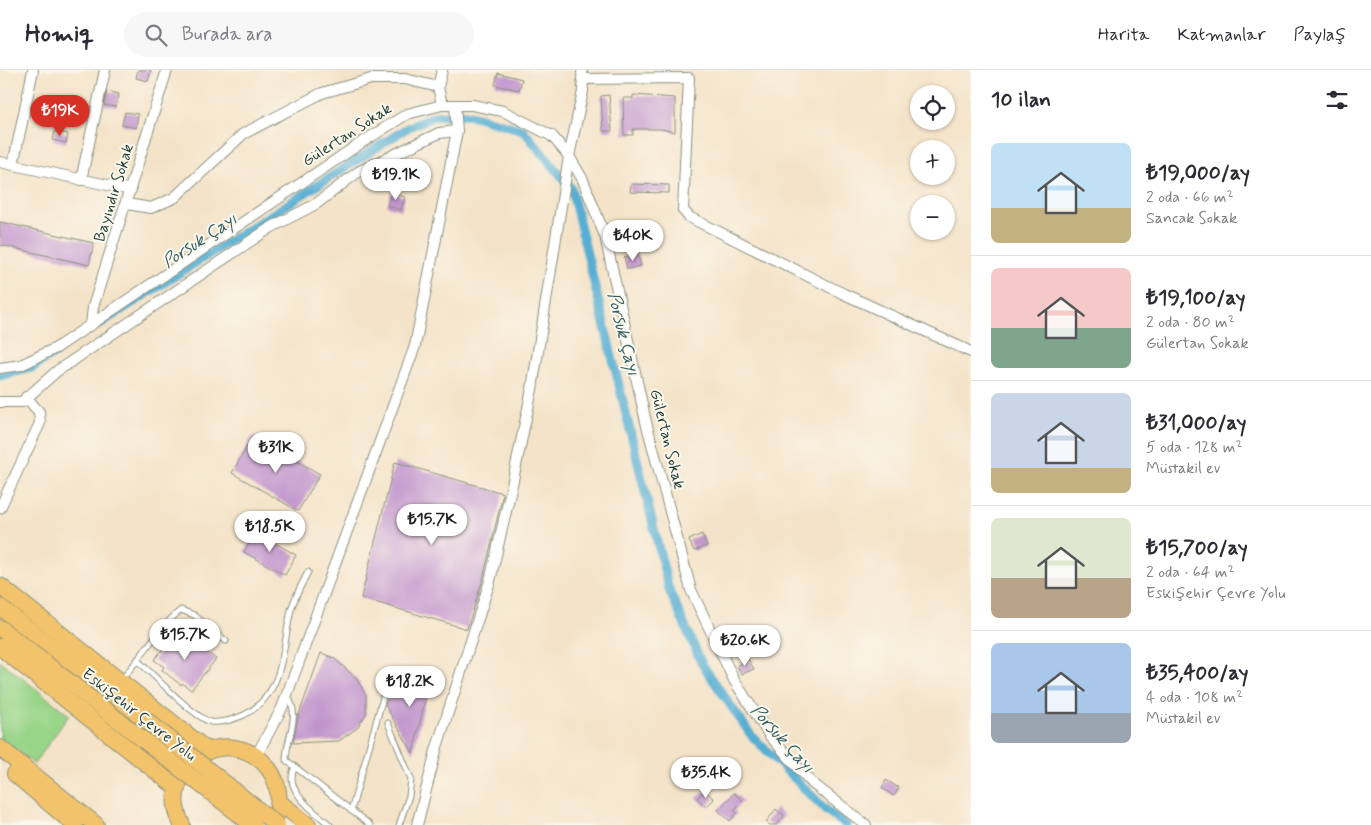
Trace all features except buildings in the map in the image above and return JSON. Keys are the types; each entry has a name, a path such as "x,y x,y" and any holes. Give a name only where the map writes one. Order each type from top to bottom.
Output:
{"main road":[{"path":"0,586 208,751"},
{"name":"Eskişehir Çevre Yolu","path":"0,607 277,825"},
{"name":"Eskişehir Çevre Yolu","path":"0,628 253,825"},
{"path":"0,647 176,787"},
{"path":"182,825 175,801 176,787 183,772 194,759 208,751 224,747 241,749 256,756 269,768 277,785 279,802 272,825"},
{"path":"0,748 96,825"},
{"path":"0,761 75,825"},
{"path":"279,802 308,825"}],"street":[{"path":"13,165 33,70"},
{"path":"81,180 106,70"},
{"name":"Bayındır Sokak","path":"91,325 93,307 167,70"},
{"path":"442,70 438,88 442,105"},
{"path":"417,825 437,748 490,581 510,495 532,389 562,196 583,91 582,74 689,74 683,210 689,217 844,294 971,352"},
{"path":"126,204 152,208 174,198 243,134 322,93 371,80 405,79 438,88"},
{"name":"Gülertan Sokak","path":"0,368 21,365 37,358 91,325 407,114 442,105 456,110 472,105 503,111 552,136 569,156 584,180 605,236 646,422 691,590 734,680 770,736 812,783 866,825"},
{"path":"256,756 287,695 414,346 457,131 456,110"},
{"path":"0,402 22,402 57,371 270,228 316,204 358,172 439,132 457,131"},
{"path":"0,162 131,190"},
{"path":"0,508 40,423 39,412 26,397"}],"lane":[{"path":"138,661 187,707 210,722 235,719 257,708 270,696 286,647 292,609 308,572"},
{"path":"120,681 138,661 167,621 181,610 194,615 226,641"},
{"path":"351,811 389,676"},
{"path":"287,695 292,702 295,720 286,746 286,760 370,825"},
{"path":"388,723 411,779 409,796 399,825"},
{"path":"295,767 291,774 292,782 303,801 330,825"}],"green space":[{"path":"0,661 69,715 34,764 0,737"}],"waterway":[{"name":"Porsuk Çayı","path":"98,325 407,128 434,116 467,114 523,130 571,188 669,590 702,664 751,735 827,811 846,825"},
{"name":"Porsuk Çayı","path":"0,376 32,368 58,351"}]}
